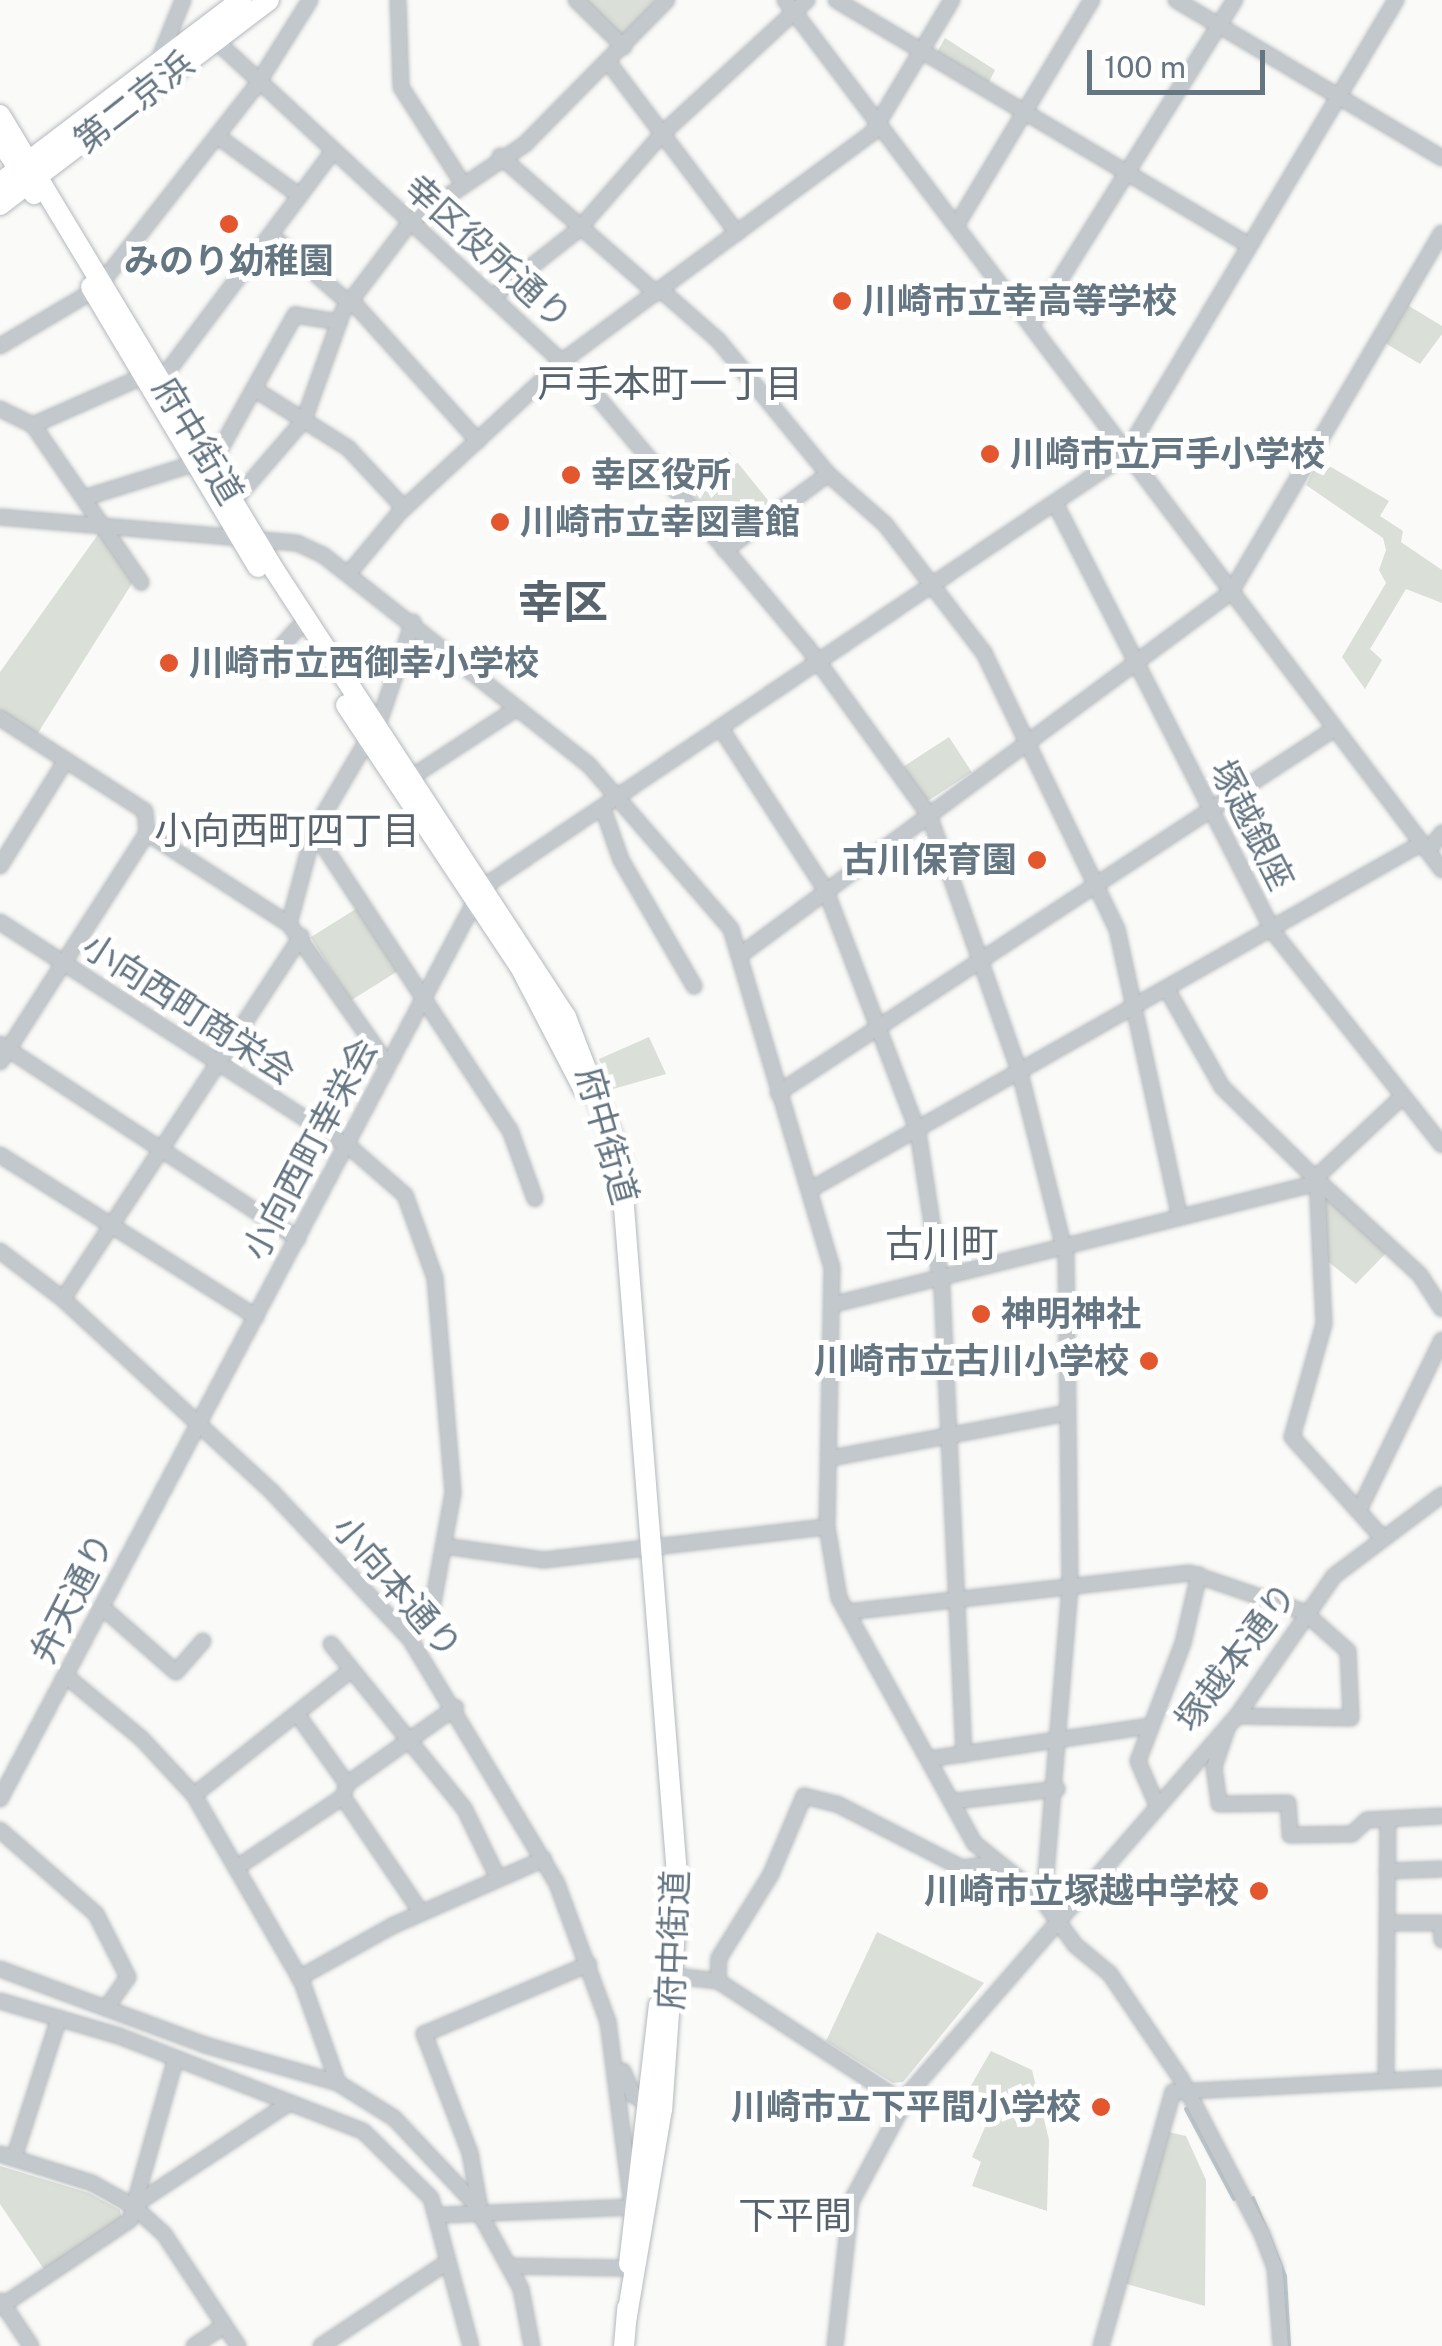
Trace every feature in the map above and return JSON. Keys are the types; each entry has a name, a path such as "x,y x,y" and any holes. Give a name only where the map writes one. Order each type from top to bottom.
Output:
{"highway":[{"name":"第二京浜","path":"0,205 29,172 165,67 241,0"},
{"name":"第二京浜","path":"0,183 29,172 155,97 165,67 214,39 268,0"},
{"name":"府中街道","path":"0,115 29,172 250,542 480,895"},
{"name":"府中街道","path":"0,140 29,172"},
{"name":"府中街道","path":"203,464 234,501 250,542 297,629 410,778 480,895 577,1073 611,1174 678,1888 676,1976 654,2107 624,2346"},
{"name":"府中街道","path":"627,2317 632,2207 654,2107 665,1886 648,1547"}],"street":[{"path":"165,67 183,0"},
{"path":"0,346 98,286 258,82 310,0"},
{"path":"398,0 400,87 460,181"},
{"path":"576,0 624,47"},
{"path":"234,501 304,420 349,301 411,221 460,181 525,144 667,0"},
{"path":"785,0 1442,870"},
{"path":"495,295 578,230 663,133 797,16 807,0"},
{"path":"836,0 1248,245"},
{"path":"350,572 404,508 564,360 878,124 952,0"},
{"path":"956,226 1092,0"},
{"path":"1176,0 1442,158"},
{"path":"1031,326 1235,0"},
{"path":"480,895 1125,455 1396,0"},
{"name":"幸区役所通り","path":"214,39 564,360 820,664 929,815 983,959 1020,1073 1065,1247 1070,1588 1057,1789 1044,1900"},
{"path":"609,63 737,233"},
{"path":"217,136 300,196"},
{"path":"33,425 152,378 271,235 333,150"},
{"path":"500,156 578,230 718,340 828,474 886,524 984,653 1117,929 1180,1218"},
{"path":"743,954 1231,592 1442,232"},
{"path":"271,235 349,301 478,440"},
{"path":"87,497 203,464 254,389 295,315 339,322"},
{"path":"254,389 348,448 404,508"},
{"path":"0,409 33,425 87,497 141,582"},
{"path":"725,550 828,474"},
{"name":"塚越銀座","path":"1055,503 1274,934 1442,1145"},
{"path":"0,517 250,542 297,543 350,572 589,764 731,929 743,954 778,1093 813,1188 835,1304 827,1527 847,1612 991,1864 1044,1900 1057,1920 1136,2006 1186,2088 1274,2268 1281,2346"},
{"path":"289,924 314,831 373,733 413,622"},
{"path":"263,666 297,629"},
{"path":"410,778 516,709"},
{"path":"0,718 145,811 147,833 3,1051 298,1239"},
{"path":"778,1093 1334,729"},
{"path":"722,730 826,891 880,1023 918,1132 940,1279 960,1601 964,1754"},
{"path":"0,866 66,760"},
{"path":"603,809 621,860 694,986"},
{"path":"314,831 510,1130 535,1200"},
{"path":"147,833 289,924 388,1065"},
{"path":"813,1188 1274,934 1425,847 1442,833"},
{"name":"小向西町幸栄会","path":"199,1424 480,895"},
{"name":"小向西町商栄会","path":"0,922 346,1145 405,1195 435,1278 453,1493 432,1608 410,1638"},
{"path":"63,1299 301,936"},
{"path":"1168,991 1213,1076 1420,1275 1442,1309"},
{"path":"835,1304 1317,1180 1401,1098"},
{"path":"0,1156 256,1317"},
{"path":"1317,1180 1324,1324 1292,1437 1380,1535"},
{"name":"小向本通り","path":"0,1251 63,1299 199,1424 410,1638 456,1707 544,1859 589,1964 616,2057"},
{"path":"1359,1510 1442,1340"},
{"path":"831,1458 1068,1414"},
{"name":"弁天通り","path":"0,1799 6,1770 66,1676 199,1424"},
{"name":"塚越本通り","path":"835,2346 851,2202 904,2102 1057,1920 1233,1721 1304,1612 1380,1535 1442,1495"},
{"path":"444,1546 544,1560 827,1527"},
{"path":"1157,1806 1138,1761 1199,1575"},
{"path":"847,1612 1199,1575 1304,1612 1348,1650 1351,1718 1233,1721 1214,1767 1219,1804 1288,1803 1290,1835 1352,1834 1368,1820 1442,1816"},
{"path":"102,1606 176,1672 203,1641"},
{"path":"330,1644 464,1808 498,1878"},
{"path":"194,1795 351,1670"},
{"path":"66,1676 194,1795 300,1978 338,2083"},
{"path":"236,1868 456,1707"},
{"path":"297,1714 421,1912"},
{"path":"928,1759 1151,1726"},
{"path":"956,1801 1057,1789"},
{"path":"718,1981 719,1958 772,1874 804,1796 837,1804 962,1868 991,1864"},
{"path":"1386,2080 1388,1818"},
{"path":"0,1830 96,1914 128,1976 108,2004"},
{"path":"300,1978 421,1912 544,1859"},
{"path":"1388,1870 1442,1869"},
{"path":"1387,1924 1442,1923 1442,1940"},
{"path":"479,2210 475,2167 424,2034 589,1964"},
{"path":"0,1969 338,2083 404,2125 479,2210 511,2266 532,2346"},
{"path":"676,1976 718,1981 904,2102"},
{"path":"0,2001 157,2054 174,2064 289,2104 374,2140 431,2198 471,2346"},
{"path":"59,2018 7,2156 92,2183 133,2206 164,2234 238,2346"},
{"path":"157,2054 168,2028"},
{"path":"616,2057 633,2095 654,2107"},
{"path":"438,2216 479,2210 632,2207 616,2057"},
{"path":"31,2346 1,2304 130,2220 174,2064"},
{"path":"1100,2346 1168,2098 1186,2088 1442,2078"},
{"path":"133,2206 289,2104"},
{"path":"321,2346 446,2262"},
{"path":"511,2266 628,2268"},
{"path":"194,2346 224,2326"}],"shaded area":[{"path":"582,0 656,0 621,40"},
{"path":"945,38 995,70 988,84 936,54"},
{"path":"1427,265 1409,306 1442,326 1442,334 1420,364 1385,343"},
{"path":"729,452 774,508 727,546 682,490"},
{"path":"1319,460 1389,501 1380,516 1403,531 1401,542 1442,570 1442,603 1406,589 1370,649 1382,660 1365,689 1342,657 1386,583 1379,570 1386,550 1383,538 1306,485"},
{"path":"99,533 133,582 36,736 0,712 0,672"},
{"path":"949,737 972,772 926,802 903,767"},
{"path":"359,907 399,971 350,1001 311,937"},
{"path":"649,1037 666,1074 613,1089 599,1059"},
{"path":"1320,1188 1388,1251 1356,1284 1326,1260"},
{"path":"877,1932 984,1983 903,2082 893,2083 826,2041"},
{"path":"991,2051 1032,2070 1049,2140 1047,2211 972,2186 981,2162 972,2157 992,2111 962,2101"},
{"path":"1164,2131 1186,2136 1206,2180 1205,2306 1123,2283"},
{"path":"0,2166 89,2193 120,2210 122,2220 45,2271 0,2204"}],"waterway":[{"path":"1186,2109 1234,2199"},
{"path":"1253,2198 1285,2276 1289,2346"}],"place":[{"name":"みのり幼稚園","path":"229,224"},
{"name":"川崎市立幸高等学校","path":"842,301"},
{"name":"川崎市立戸手小学校","path":"990,454"},
{"name":"幸区役所","path":"571,475"},
{"name":"川崎市立幸図書館","path":"500,522"},
{"name":"川崎市立西御幸小学校","path":"169,663"},
{"name":"古川保育園","path":"1037,860"},
{"name":"神明神社","path":"981,1314"},
{"name":"川崎市立古川小学校","path":"1149,1361"},
{"name":"川崎市立塚越中学校","path":"1259,1891"},
{"name":"川崎市立下平間小学校","path":"1101,2107"}],"district":[{"name":"戸手本町一丁目","path":"670,384"},
{"name":"幸区","path":"563,602"},
{"name":"小向西町四丁目","path":"287,831"},
{"name":"古川町","path":"942,1244"},
{"name":"下平間","path":"795,2216"}]}
